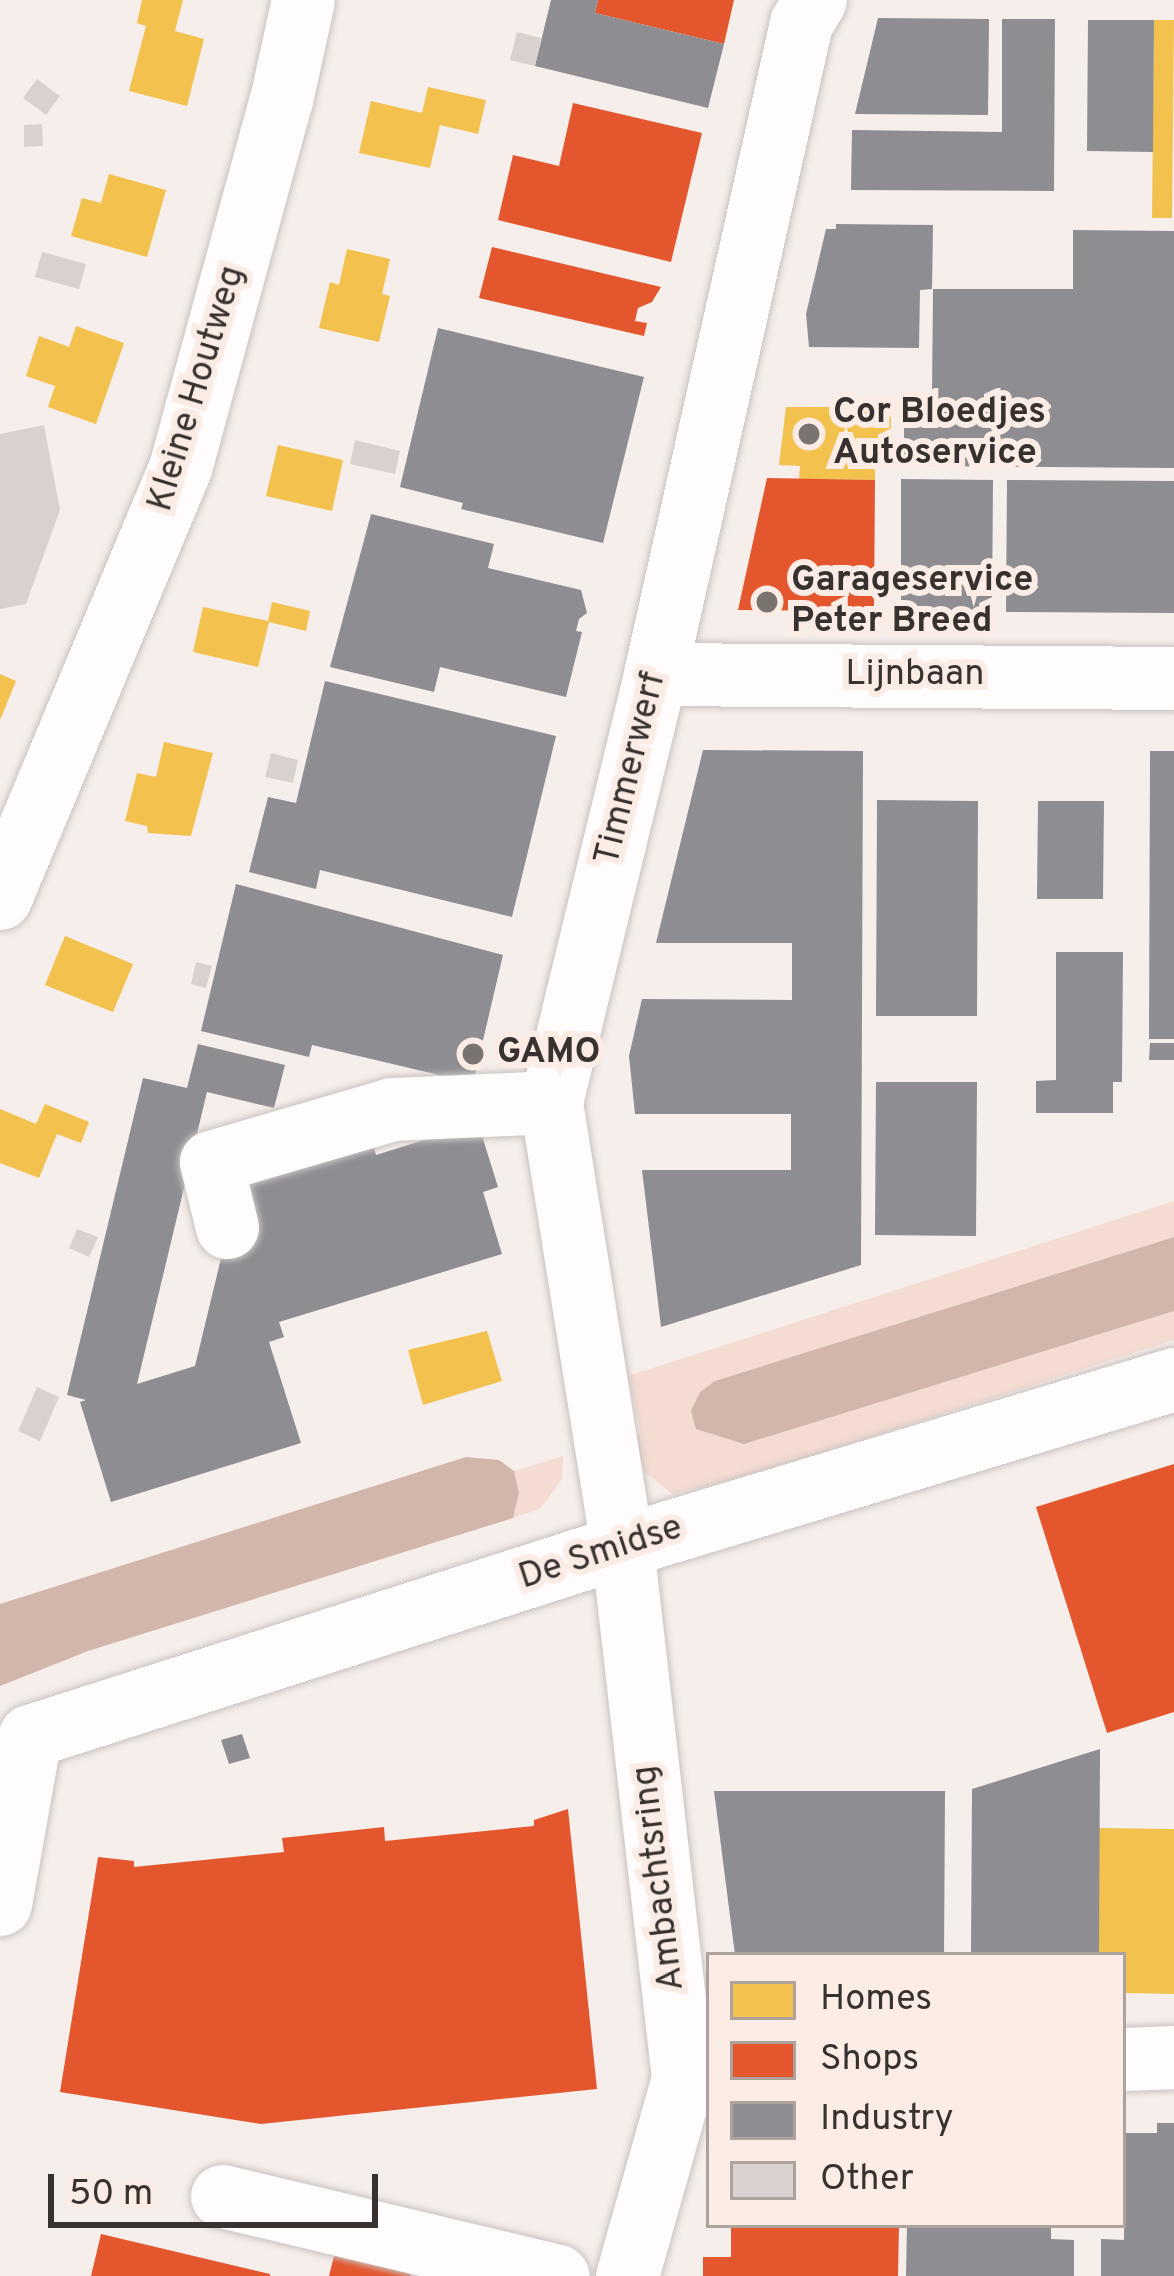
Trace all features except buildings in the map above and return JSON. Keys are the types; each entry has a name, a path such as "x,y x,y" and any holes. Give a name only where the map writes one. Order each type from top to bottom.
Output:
{"street":[{"name":"Kleine Houtweg","path":"0,898 180,468 281,100 303,0"},
{"name":"Timmerwerf","path":"622,1546 551,1102 655,674 801,23 815,0"},
{"name":"Lijnbaan","path":"655,674 1174,678"},
{"path":"227,1227 211,1162 392,1109 551,1102"},
{"name":"De Smidse","path":"0,1904 30,1736 622,1546 1174,1379"},
{"name":"Ambachtsring","path":"622,1546 696,2077 627,2276"},
{"path":"1126,2059 1174,2057"},
{"path":"222,2196 558,2276"}],"shaded area":[{"path":"1174,1201 1174,1237 716,1381 700,1392 1174,1311 1174,1340 754,1474 672,1494 645,1472 630,1441 641,1433 628,1376"},
{"path":"1174,1237 1174,1311 744,1444 696,1429 691,1411 700,1392 715,1381"},
{"path":"563,1456 562,1479 540,1509 513,1518 519,1493 514,1471"},
{"path":"466,1457 499,1460 514,1471 519,1493 513,1518 88,1651 0,1686 0,1604"}],"place":[{"name":"Cor Bloedjes Autoservice","path":"809,434"},
{"name":"Garageservice Peter Breed","path":"767,602"},
{"name":"GAMO","path":"473,1054"}]}
